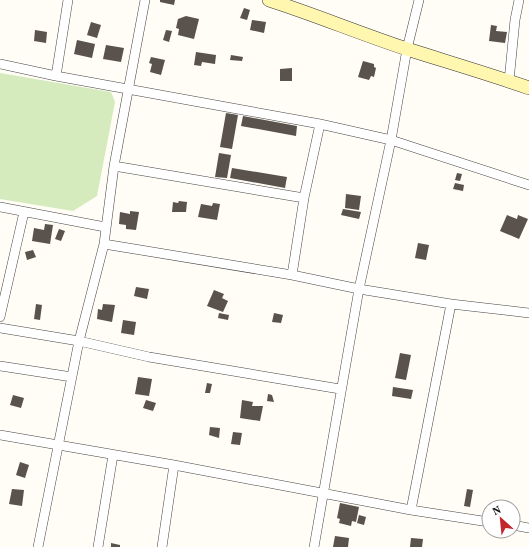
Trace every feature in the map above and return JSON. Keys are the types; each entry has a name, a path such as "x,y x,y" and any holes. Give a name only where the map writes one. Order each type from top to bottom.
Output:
{"street":[{"path":"56,76 68,0"},
{"path":"38,547 79,341 104,244 114,166 145,0"},
{"path":"269,0 318,16 407,49 441,58 529,88"},
{"path":"314,547 324,494 340,389 359,289 391,140 407,49 420,0"},
{"path":"509,81 515,20 519,0"},
{"path":"0,64 129,90 320,124 391,140 529,185"},
{"path":"292,275 304,198 320,124"},
{"path":"114,166 304,198"},
{"path":"0,207 105,227"},
{"path":"0,317 24,212"},
{"path":"104,244 292,275 359,289 451,304 529,313"},
{"path":"411,510 451,304"},
{"path":"0,328 79,341 149,357 340,389"},
{"path":"0,366 72,377"},
{"path":"0,436 174,465 411,510 481,521"},
{"path":"98,547 112,455"},
{"path":"162,547 174,465"}],"green space":[{"path":"0,73 111,92 115,102 97,196 73,211 0,199"}],"building":[{"path":"160,0 175,0 174,5 160,2"},
{"path":"244,8 250,10 247,20 240,18"},
{"path":"186,16 199,19 194,39 178,35 179,29 176,28 178,19"},
{"path":"252,20 266,22 264,33 250,30"},
{"path":"91,22 101,25 97,38 87,35"},
{"path":"491,25 497,26 496,31 507,32 505,43 489,41"},
{"path":"35,30 47,32 46,43 34,41"},
{"path":"166,30 172,31 169,42 163,40"},
{"path":"77,40 95,44 92,58 74,54"},
{"path":"106,45 124,48 121,62 103,59"},
{"path":"196,52 216,55 215,64 202,62 201,66 194,65"},
{"path":"231,55 243,57 242,61 230,60"},
{"path":"151,57 165,60 161,75 150,72 152,64 149,63"},
{"path":"363,61 374,64 374,67 376,68 374,77 371,76 369,80 358,77"},
{"path":"292,68 292,81 280,81 280,69"},
{"path":"226,113 238,115 232,149 220,147"},
{"path":"243,116 297,126 296,136 241,126"},
{"path":"219,153 231,155 227,178 215,177"},
{"path":"232,168 287,177 285,188 230,178"},
{"path":"457,173 462,174 460,181 455,180"},
{"path":"455,183 464,185 463,191 453,189"},
{"path":"346,194 361,196 359,210 345,208"},
{"path":"179,201 187,202 186,212 172,212 173,202 178,203"},
{"path":"213,203 220,204 217,220 198,217 201,204 212,206"},
{"path":"343,209 361,212 359,219 341,215"},
{"path":"130,211 139,212 136,230 126,229 126,225 119,224 120,212 130,214"},
{"path":"507,215 517,219 518,215 528,219 519,239 500,231"},
{"path":"45,224 53,225 50,244 32,241 34,228 44,230"},
{"path":"59,229 65,231 61,241 55,239"},
{"path":"418,243 429,245 426,260 415,258"},
{"path":"33,250 36,257 27,260 25,252"},
{"path":"136,287 149,289 147,299 134,296"},
{"path":"214,290 224,294 222,298 228,301 223,312 207,306"},
{"path":"36,304 42,305 40,320 34,319"},
{"path":"103,304 115,305 112,322 97,319 98,309 102,310"},
{"path":"219,313 229,315 228,320 218,318"},
{"path":"274,313 283,315 281,323 272,322"},
{"path":"123,320 136,322 134,335 121,333"},
{"path":"400,353 411,355 406,380 395,378"},
{"path":"138,377 152,379 149,396 135,394"},
{"path":"207,383 212,384 210,393 205,393"},
{"path":"393,387 413,390 411,399 392,396"},
{"path":"268,394 272,395 274,402 267,401"},
{"path":"13,395 24,398 21,408 10,405"},
{"path":"146,400 156,403 153,411 143,408"},
{"path":"242,400 253,402 252,406 263,406 260,421 240,418"},
{"path":"210,427 220,428 219,438 209,435"},
{"path":"233,432 242,433 240,445 231,444"},
{"path":"20,462 29,465 25,478 16,475"},
{"path":"12,489 24,490 22,506 9,504"},
{"path":"467,489 473,490 470,507 464,506"},
{"path":"340,503 359,507 356,522 352,521 351,526 339,523 340,519 337,518"},
{"path":"359,515 366,517 364,525 357,523"},
{"path":"335,536 349,538 348,547 333,547"},
{"path":"411,538 423,539 422,547 410,547"},
{"path":"111,543 120,545 120,547 111,547"}]}
